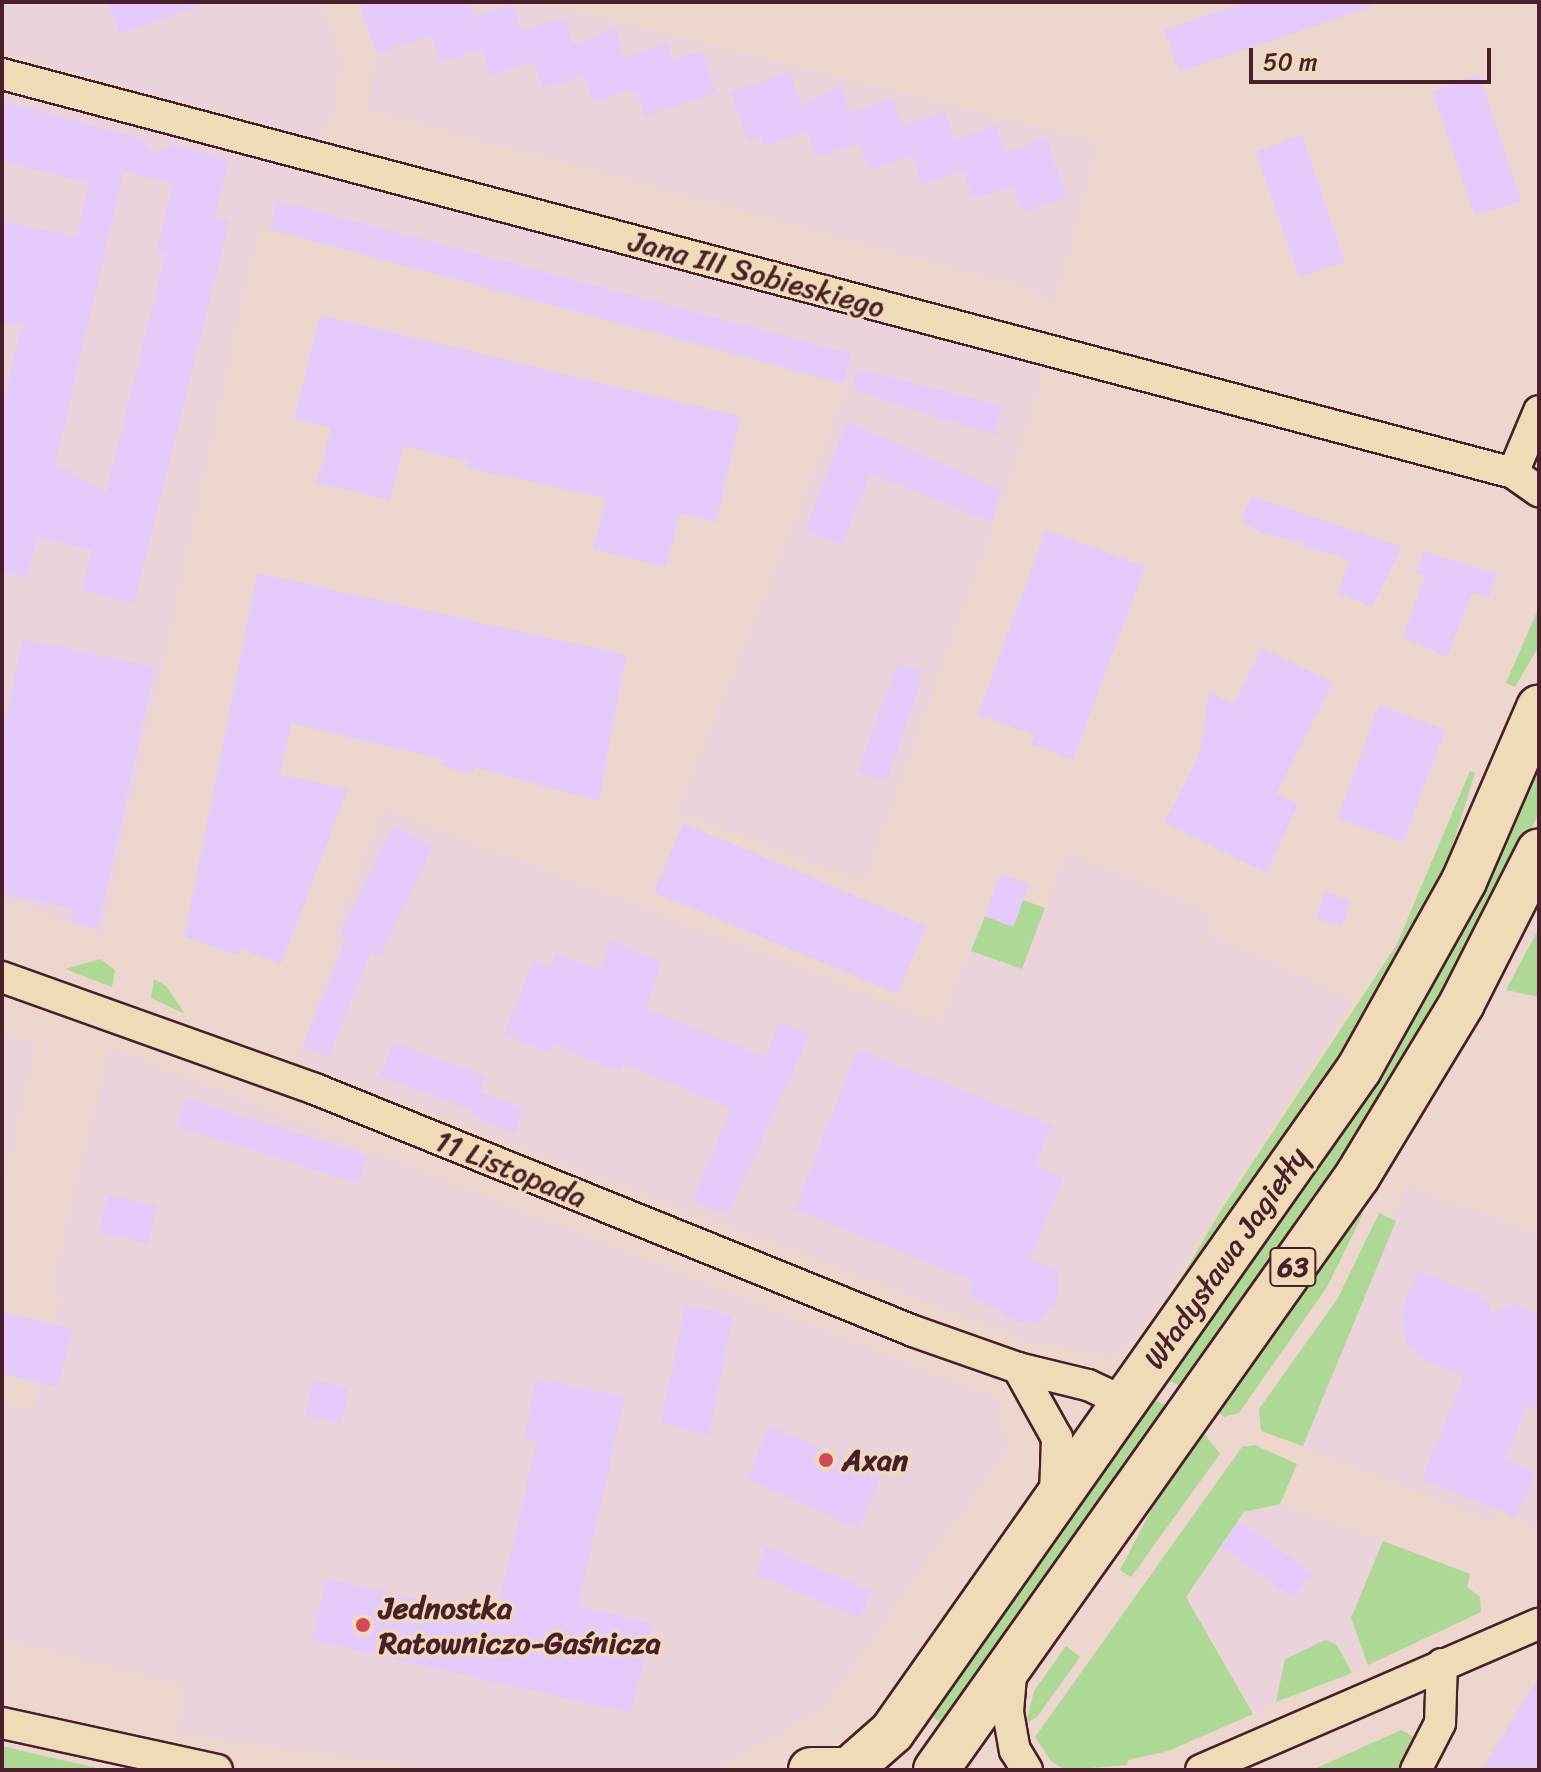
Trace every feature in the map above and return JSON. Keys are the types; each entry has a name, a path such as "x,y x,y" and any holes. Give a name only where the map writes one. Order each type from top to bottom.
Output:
{"main road":[{"name":"Władysława Jagiełły","path":"838,1770 892,1732 1359,1069 1464,881 1539,708"},
{"name":"Władysława Jagiełły","path":"936,1770 1358,1175 1462,1003 1539,851"}],"street":[{"name":"Jana III Sobieskiego","path":"2,74 1526,471 1539,491"},
{"path":"1526,471 1539,411"},
{"name":"11 Listopada","path":"2,977 315,1089 913,1331 1018,1368 1088,1385 1124,1402"},
{"path":"1018,1368 1057,1438 1054,1500"},
{"path":"1201,1770 1539,1624"},
{"path":"1012,1662 1008,1712 1015,1750 1027,1770"},
{"path":"1416,1770 1440,1723 1442,1664"},
{"path":"2,1723 217,1770"}],"shaded area":[{"path":"4,2 319,2 342,58 331,119 318,138 2,52"},
{"path":"358,2 539,2 1097,142 1055,302 1033,289 367,109 376,53"},
{"path":"2,93 1043,366 1028,426 864,882 678,811 849,387 258,227 103,934 2,898"},
{"path":"384,809 941,1023 985,916 1013,927 1023,900 1045,908 1067,852 1212,915 1206,934 1353,1000 1136,1335 1113,1357 1026,1340 296,1060 338,944 335,930"},
{"path":"2,1034 36,1043 2,1194"},
{"path":"110,1048 998,1400 1006,1449 821,1710 711,1770 649,1770 624,1763 621,1770 444,1770 177,1733 187,1686 2,1639 2,1403 33,1410 62,1294 51,1291"},
{"path":"1408,1186 1539,1235 1539,1538 1537,1526 1516,1517 1496,1510 1491,1520 1291,1442"},
{"path":"1280,1504 1470,1574 1467,1587 1480,1597 1481,1612 1253,1714 1186,1596 1244,1512"}],"green space":[{"path":"1539,607 1539,646 1515,687 1506,683"},
{"path":"1539,762 1539,812 1504,889 1333,1181 1184,1388 1168,1380 1315,1169"},
{"path":"1470,771 1475,773 1439,889 1382,990 1311,1107 1138,1351 1220,1212 1397,944"},
{"path":"1023,900 1045,908 1022,969 971,951 985,916 1013,927"},
{"path":"1539,928 1539,997 1506,990"},
{"path":"100,959 115,970 112,987 65,969"},
{"path":"154,979 166,986 185,1014 151,998"},
{"path":"1379,1213 1396,1221 1303,1446 1261,1431 1259,1409 1338,1298"},
{"path":"1359,1214 1363,1214 1327,1287 1239,1413 1224,1417 1216,1411"},
{"path":"1152,1398 1171,1409 945,1725 925,1712"},
{"path":"1202,1431 1220,1454 1131,1577 1120,1570 1155,1503"},
{"path":"1255,1445 1297,1464 1280,1504 1244,1512 1186,1597 1253,1714 1168,1751 1128,1760 1127,1765 1065,1770 1051,1761 1035,1737 1242,1447"},
{"path":"1383,1541 1470,1574 1467,1587 1480,1597 1481,1612 1368,1665 1351,1618"},
{"path":"1326,1640 1337,1645 1352,1673 1276,1702 1285,1659"},
{"path":"1066,1646 1080,1657 1037,1717 1026,1723 1034,1691"},
{"path":"1401,1730 1416,1738 1399,1770 1312,1770"},
{"path":"2,1746 105,1770 2,1770"}],"building":[{"path":"108,2 199,2 199,5 120,34"},
{"path":"359,2 469,2 474,17 512,4 522,31 564,18 574,45 615,29 624,58 667,44 672,60 702,51 716,92 645,116 635,89 594,102 584,75 543,88 533,61 491,76 482,49 440,63 432,35 376,53"},
{"path":"1244,2 1372,2 1372,6 1179,72 1165,30"},
{"path":"790,72 801,105 842,86 850,114 892,98 903,126 945,112 955,140 995,125 1006,153 1046,138 1066,197 1024,211 1013,187 973,198 963,170 922,184 913,155 869,170 859,143 816,157 807,131 764,146 761,136 748,140 731,93"},
{"path":"1479,75 1521,201 1475,216 1432,91"},
{"path":"2,102 143,139 154,155 171,145 229,160 215,217 229,221 134,603 82,590 92,550 37,537 27,578 2,571 2,410 22,325 2,323 2,221 77,237 89,183 2,161","holes":["124,171 173,184 157,251 166,253 106,492 55,464"]},
{"path":"1302,135 1345,262 1299,277 1256,152"},
{"path":"278,201 851,354 844,383 270,229"},
{"path":"320,315 741,417 716,522 680,513 666,567 593,549 606,498 467,468 469,462 404,446 390,500 317,483 331,428 294,419"},
{"path":"858,369 1002,406 995,435 852,389"},
{"path":"847,422 1001,490 992,522 871,473 842,545 805,530"},
{"path":"1251,496 1402,547 1372,607 1338,592 1349,561 1340,555 1304,548 1304,543 1264,534 1242,522"},
{"path":"1046,530 1145,567 1073,760 1031,744 1035,735 978,714"},
{"path":"1423,551 1497,574 1489,597 1472,592 1447,657 1403,637 1425,576 1416,573"},
{"path":"257,573 626,655 599,801 475,767 473,774 441,766 445,760 291,723 280,775 348,789 281,964 241,949 238,956 184,936"},
{"path":"23,639 155,667 98,929 70,922 73,909 2,893 2,735"},
{"path":"1262,648 1333,683 1276,794 1298,804 1266,873 1165,822 1199,755 1209,691 1233,705"},
{"path":"897,664 921,672 916,683 920,685 886,782 858,772"},
{"path":"1379,705 1445,730 1403,842 1338,818"},
{"path":"683,823 926,926 898,994 654,892"},
{"path":"393,826 433,846 380,956 371,951 329,1056 303,1046 346,938 340,935"},
{"path":"1000,874 1029,884 1013,927 985,916"},
{"path":"1325,892 1350,901 1342,927 1316,918"},
{"path":"611,941 661,962 646,1009 765,1057 780,1022 810,1034 728,1214 693,1200 731,1108 624,1064 620,1072 553,1044 550,1053 504,1034 534,960 551,967 556,953 599,970"},
{"path":"393,1043 485,1077 480,1092 523,1109 514,1133 471,1115 473,1110 380,1076"},
{"path":"857,1050 1052,1125 1035,1165 1063,1178 1030,1260 1057,1270 1057,1302 1036,1323 1019,1322 969,1295 972,1280 795,1209"},
{"path":"186,1099 367,1155 358,1183 177,1126"},
{"path":"108,1195 157,1206 148,1244 99,1231"},
{"path":"1418,1270 1485,1298 1491,1313 1515,1304 1539,1315 1539,1410 1527,1405 1505,1460 1536,1473 1516,1517 1422,1479 1464,1376 1423,1359 1406,1341 1401,1312"},
{"path":"685,1305 733,1316 709,1435 661,1423"},
{"path":"2,1312 73,1329 58,1387 2,1374"},
{"path":"536,1379 625,1397 578,1606 653,1624 631,1713 312,1640 327,1579 496,1617 537,1441 524,1438"},
{"path":"314,1380 349,1388 341,1424 305,1414"},
{"path":"769,1426 882,1475 858,1528 747,1479"},
{"path":"1239,1521 1312,1573 1294,1598 1222,1547"},
{"path":"767,1547 871,1591 860,1618 755,1574"},
{"path":"1539,1676 1539,1770 1482,1770"}],"place":[{"name":"Axan","path":"826,1460"},
{"name":"Jednostka Ratowniczo-Gaśnicza","path":"363,1625"}]}
